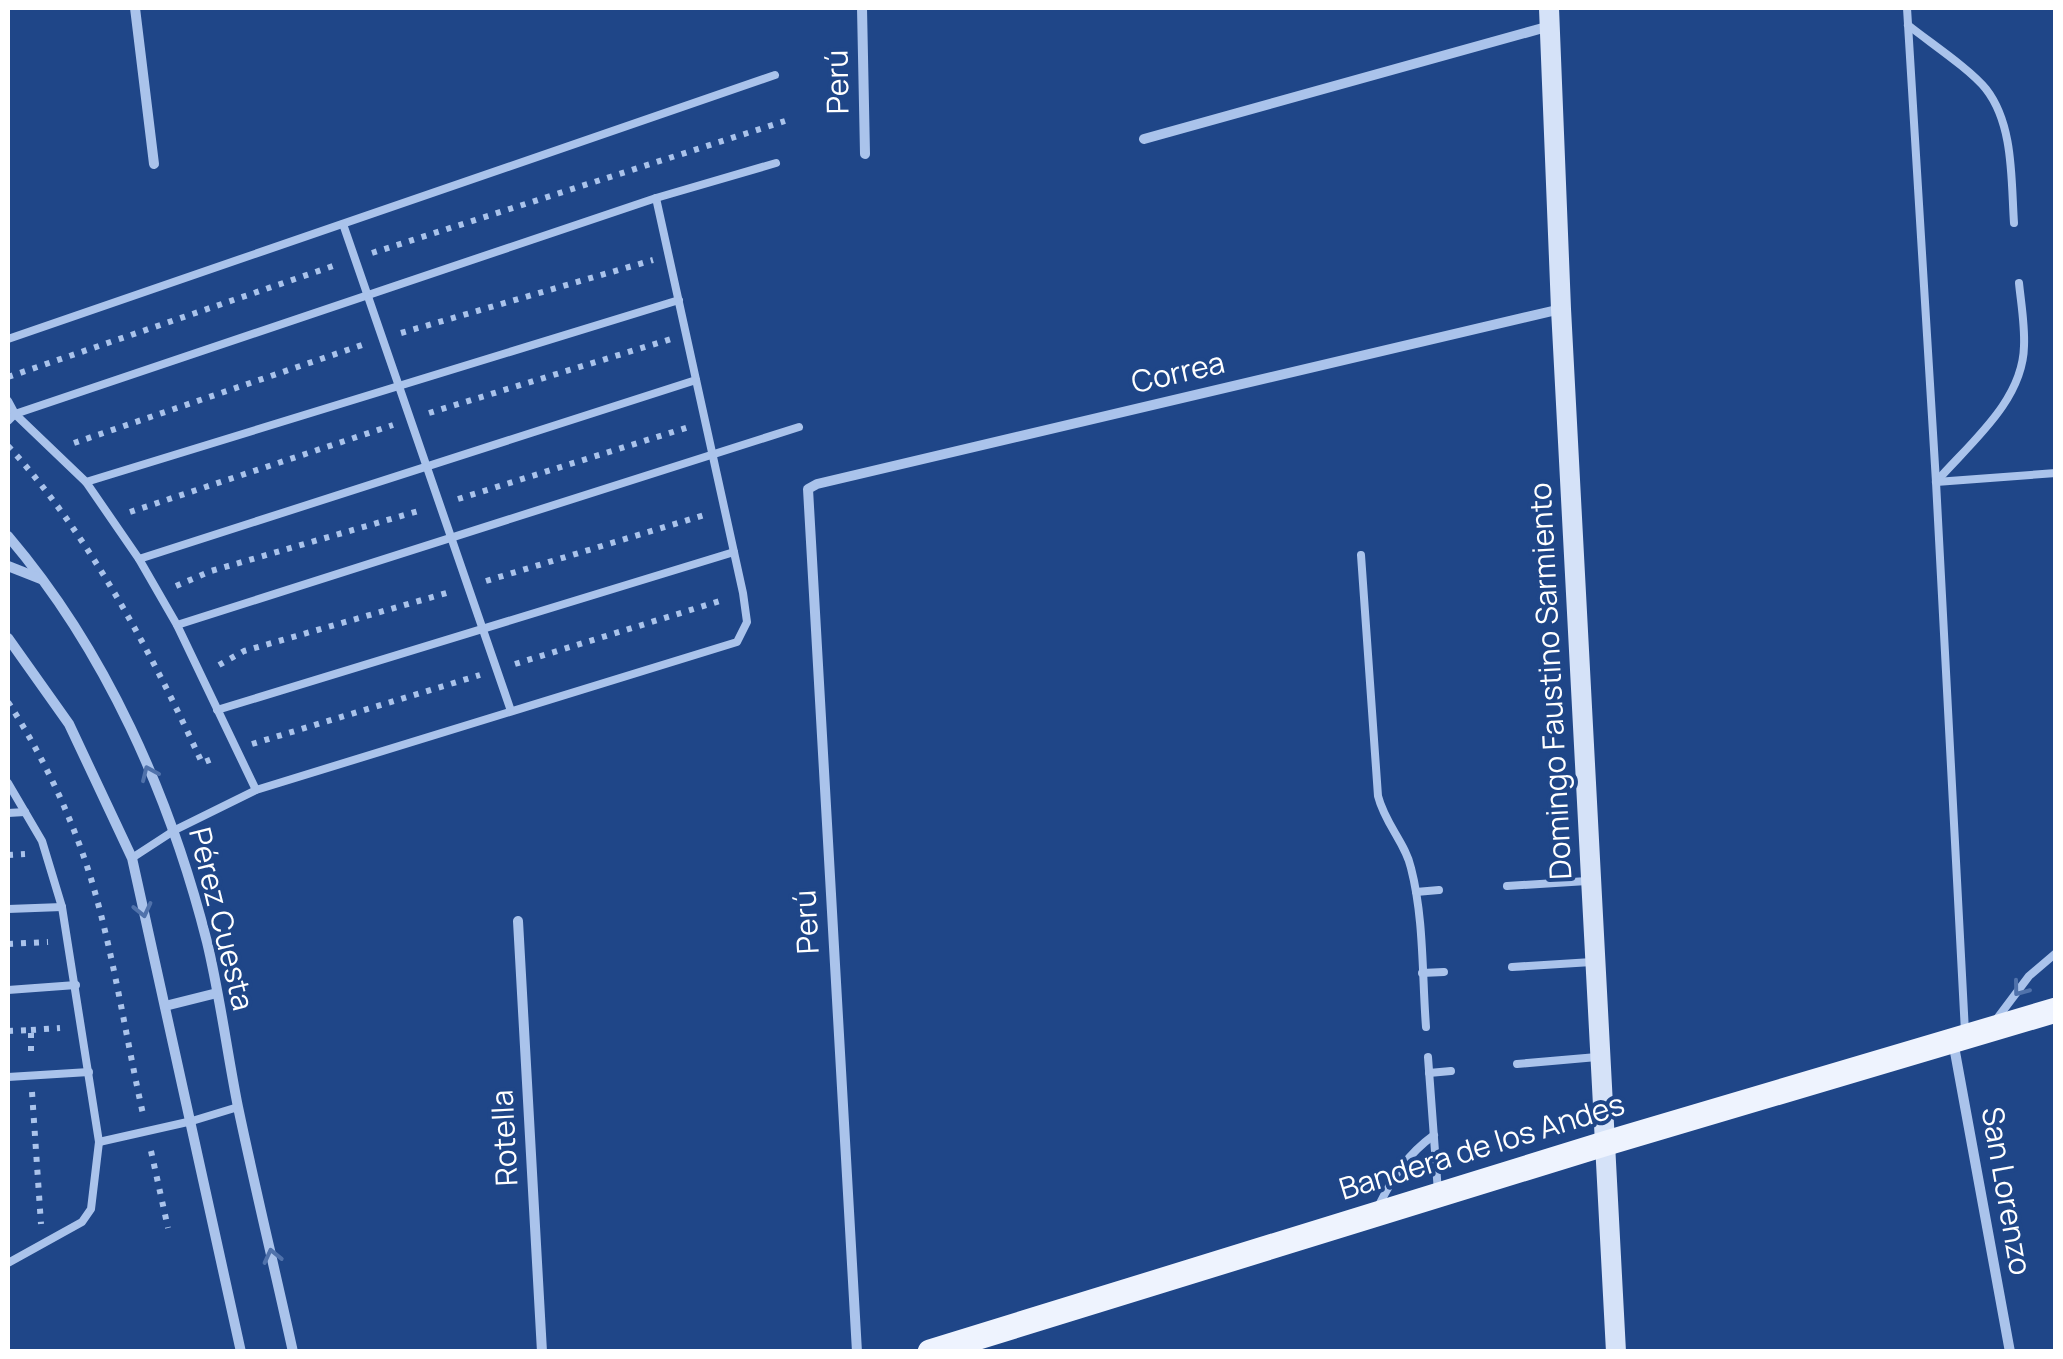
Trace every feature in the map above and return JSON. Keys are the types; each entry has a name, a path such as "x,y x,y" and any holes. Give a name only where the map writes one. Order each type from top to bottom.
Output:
{"main road":[{"name":"Domingo Faustino Sarmiento","path":"1550,17 1561,309 1616,1352"},
{"name":"Bandera de los Andes","path":"930,1352 1607,1143 2056,1010"}],"street":[{"path":"136,8 154,164"},
{"name":"Perú","path":"862,8 865,154"},
{"path":"1144,139 1550,17"},
{"name":"Correa","path":"808,489 1561,309"},
{"name":"Perú","path":"808,489 857,1352"},
{"name":"Pérez Cuesta","path":"8,536 81,633 111,688 174,830 207,944 238,1107 293,1352"},
{"path":"8,566 46,582"},
{"path":"8,638 69,724 132,858 242,1352"},
{"name":"Rotella","path":"518,921 542,1352"},
{"path":"166,1006 217,993"},
{"name":"San Lorenzo","path":"1969,1035 2010,1352"}],"lane":[{"path":"1907,8 1969,1035"},
{"path":"1908,25 1985,88 2010,151 2014,223"},
{"path":"8,339 775,75"},
{"path":"11,418 656,198 776,164"},
{"path":"132,858 174,830 256,790 737,642 747,622 744,594 656,198"},
{"path":"343,224 511,711"},
{"path":"1936,482 2000,409 2018,382 2024,347 2019,282"},
{"path":"86,482 678,300"},
{"path":"139,558 696,380"},
{"path":"8,401 11,418 54,450 86,482 139,558 256,790"},
{"path":"176,625 798,427"},
{"path":"1936,482 2056,472"},
{"path":"217,710 734,552"},
{"path":"1362,555 1378,796 1384,818 1410,862 1416,892 1426,1027"},
{"path":"8,783 42,842 62,908 99,1142 91,1209 82,1222 8,1263"},
{"path":"8,813 25,812"},
{"path":"1507,886 1592,881"},
{"path":"1416,892 1439,890"},
{"path":"8,909 62,908"},
{"path":"1969,1035 2056,953"},
{"path":"1512,967 1596,962"},
{"path":"1422,973 1444,972"},
{"path":"8,990 76,985"},
{"path":"1517,1064 1602,1056"},
{"path":"1428,1057 1438,1195"},
{"path":"1429,1073 1451,1071"},
{"path":"8,1077 89,1072"},
{"path":"99,1142 238,1107"},
{"path":"1374,1214 1393,1176 1412,1151 1434,1134"}],"path":[{"path":"8,378 355,258 785,121"},
{"path":"24,464 54,450 382,338 668,255"},
{"path":"74,534 111,518 410,419 686,335"},
{"path":"126,613 211,571 440,505 704,422"},
{"path":"8,446 74,534 126,613 171,694 202,762 744,594"},
{"path":"201,676 244,651 724,510"},
{"path":"8,702 30,736 60,798 92,881 168,1228"},
{"path":"8,944 69,941"},
{"path":"8,1031 31,1030 42,1246"}]}
